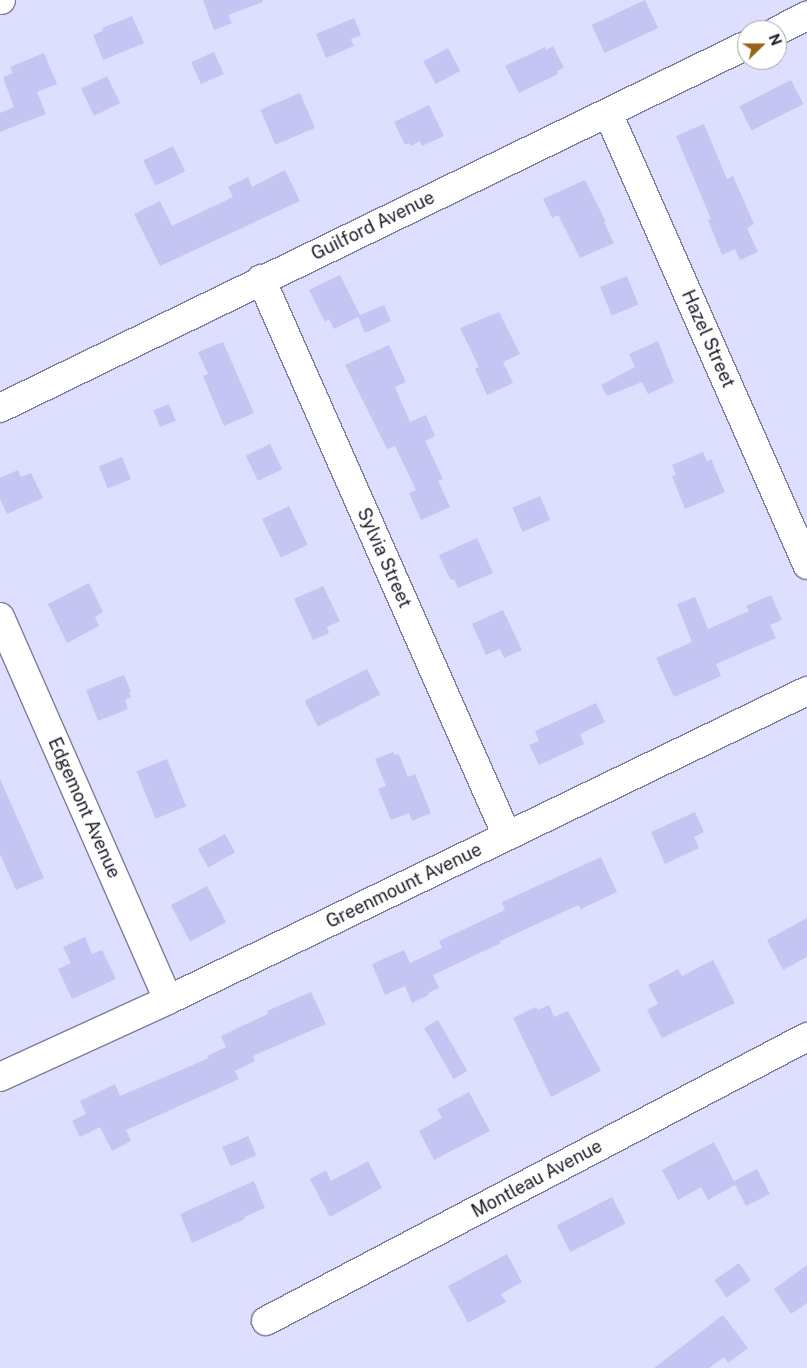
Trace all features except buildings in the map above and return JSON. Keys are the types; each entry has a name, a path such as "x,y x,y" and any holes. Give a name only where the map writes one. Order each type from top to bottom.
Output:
{"street":[{"path":"787,26 807,16"},
{"name":"Guilford Avenue","path":"0,408 261,279 737,50"},
{"name":"Hazel Street","path":"608,113 807,566"},
{"name":"Sylvia Street","path":"261,279 508,836"},
{"name":"Edgemont Avenue","path":"0,617 168,1000"},
{"name":"Greenmount Avenue","path":"0,1077 168,1000 807,691"},
{"name":"Montleau Avenue","path":"266,1322 807,1037"}]}
